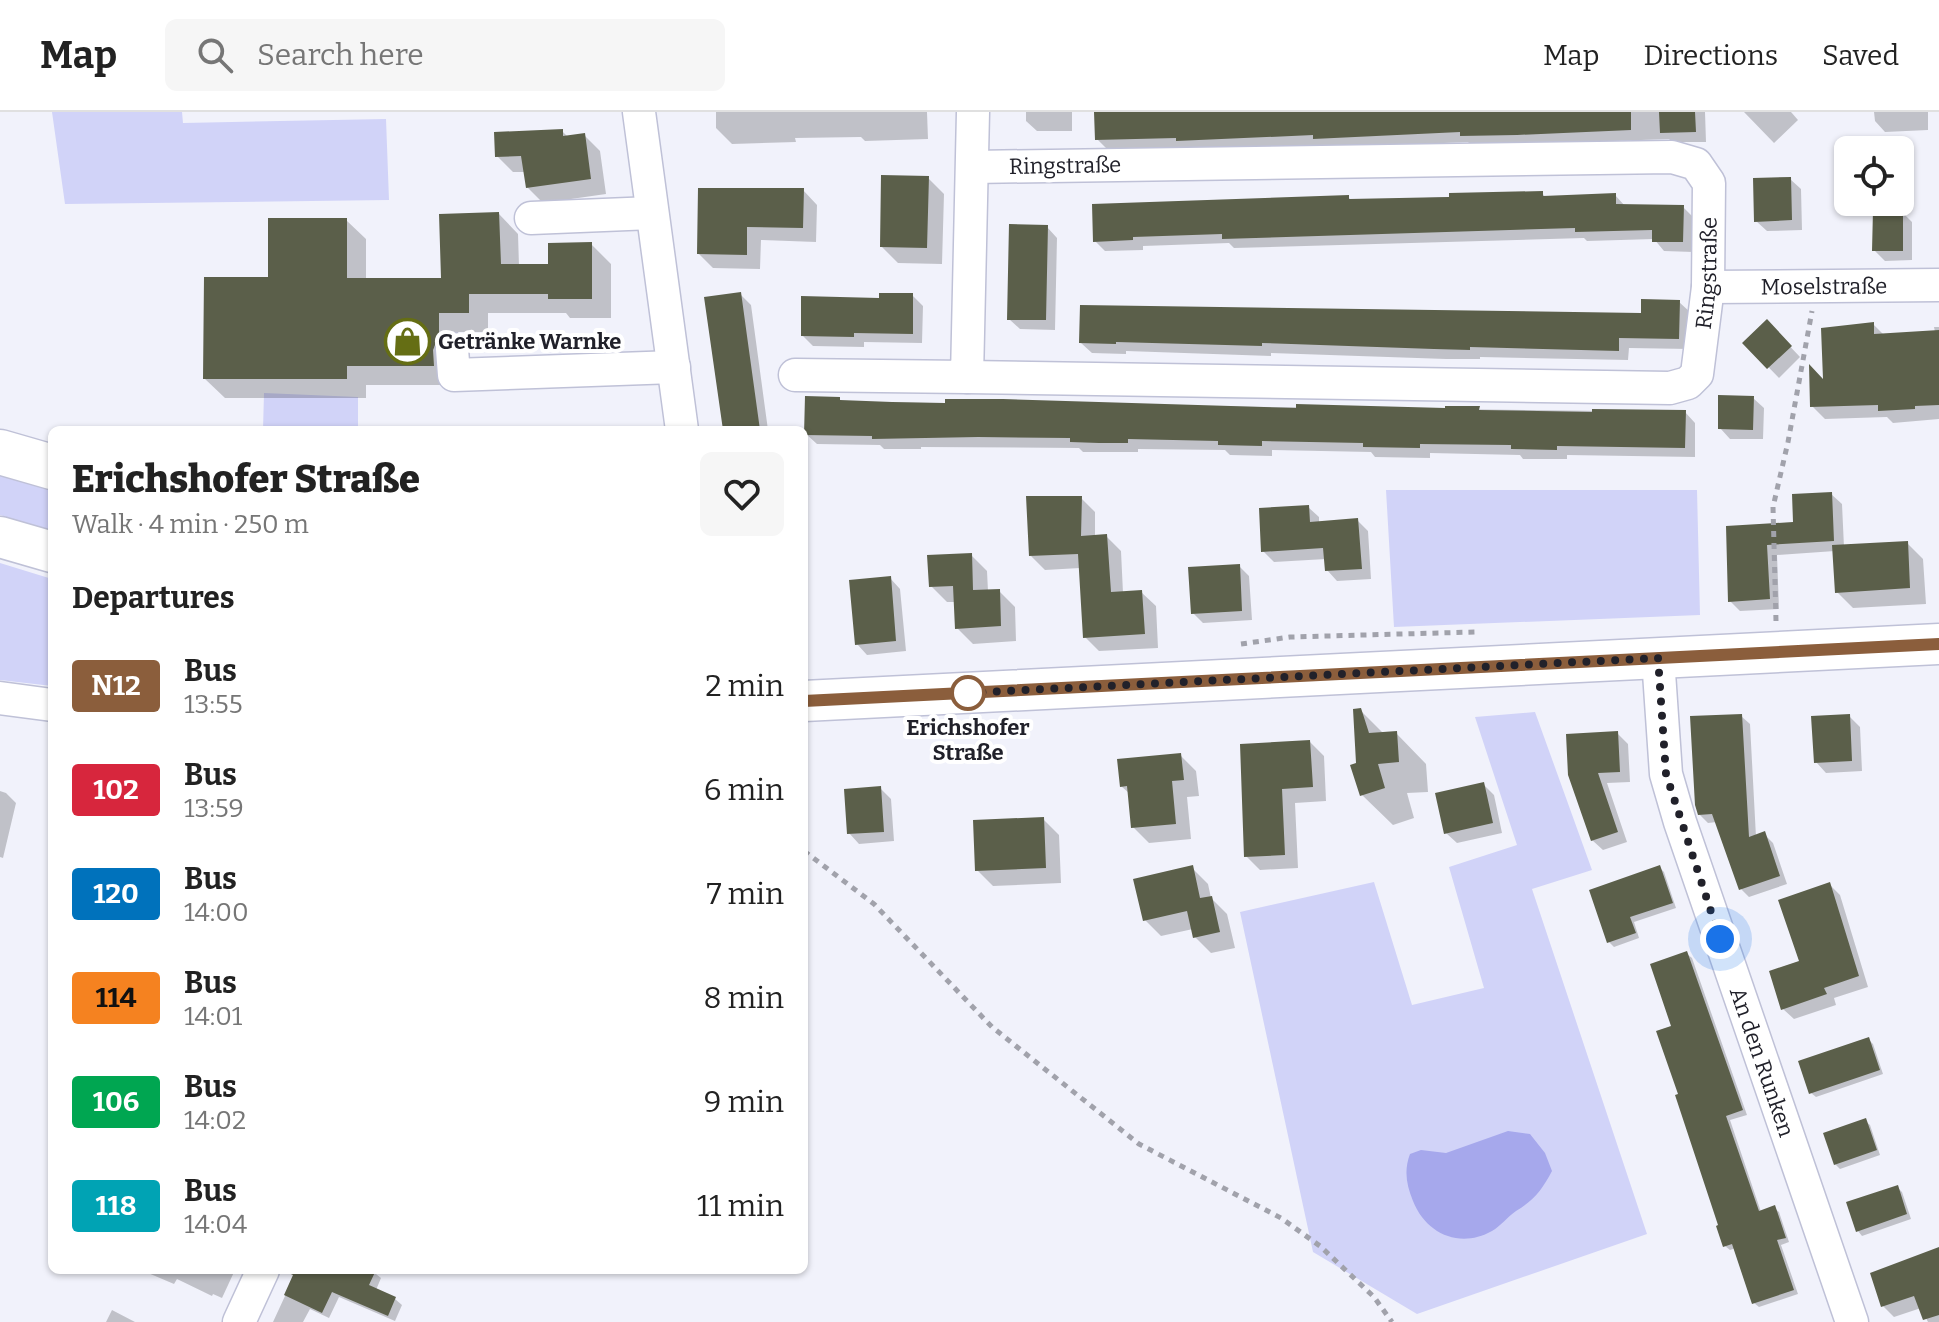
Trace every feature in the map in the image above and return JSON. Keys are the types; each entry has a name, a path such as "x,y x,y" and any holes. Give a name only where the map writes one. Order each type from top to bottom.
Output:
{"highway":[{"path":"0,452 48,466"}],"main road":[{"path":"0,537 48,551"},
{"path":"808,701 1939,644"}],"street":[{"path":"639,112 681,426"},
{"path":"967,377 973,112"},
{"name":"Ringstraße","path":"795,375 1670,388 1688,383 1697,374 1708,287 1709,183 1696,164 1672,157 973,167"},
{"path":"531,218 652,213"},
{"name":"Moselstraße","path":"1708,287 1939,285"},
{"path":"452,349 454,375 674,367"},
{"name":"An den Runken","path":"1658,658 1666,774 1680,822 1852,1322"},
{"path":"0,698 48,704"},
{"path":"239,1322 261,1274"}],"path":[{"path":"1777,653 1773,507 1816,287"},
{"path":"808,854 874,904 1004,1037 1139,1144 1281,1218 1320,1246 1374,1297 1392,1322"}],"shaded area":[{"path":"52,112 182,112 183,123 386,119 389,200 65,204"},
{"path":"264,393 358,397 358,426 263,426"},
{"path":"0,463 48,480 48,530 0,515"},
{"path":"1386,490 1697,490 1700,615 1394,627"},
{"path":"0,563 48,578 48,686 0,680"},
{"path":"1535,712 1592,870 1532,889 1647,1234 1417,1314 1313,1252 1240,912 1374,882 1412,1005 1484,988 1449,867 1517,845 1475,717"}],"water":[{"path":"1508,1131 1530,1134 1545,1153 1552,1171 1541,1189 1498,1227 1480,1236 1456,1238 1435,1230 1419,1213 1407,1183 1410,1154 1421,1150 1446,1153"}],"building":[{"path":"1094,112 1631,112 1631,130 1460,136 1460,132 1313,139 1313,135 1176,141 1176,138 1095,140"},
{"path":"1659,112 1695,112 1696,132 1660,133"},
{"path":"563,129 563,136 585,133 591,179 526,188 521,156 495,157 494,132"},
{"path":"881,175 929,176 927,248 880,247"},
{"path":"1791,177 1792,220 1754,222 1753,178"},
{"path":"698,188 804,188 803,228 747,227 747,255 697,254"},
{"path":"1543,191 1543,196 1616,193 1616,204 1684,205 1683,242 1652,242 1652,230 1575,232 1575,228 1222,239 1222,234 1133,237 1133,240 1093,242 1092,204 1349,195 1349,199 1449,197 1449,193"},
{"path":"499,212 501,264 548,264 548,243 592,242 592,299 548,299 548,294 469,294 469,313 439,313 439,336 433,350 434,366 347,366 347,379 203,379 204,277 268,277 268,218 347,218 347,278 441,278 439,214"},
{"path":"1873,216 1903,216 1903,251 1872,251"},
{"path":"1009,224 1048,225 1046,320 1007,320"},
{"path":"741,292 759,426 722,426 704,297"},
{"path":"879,293 913,293 913,334 801,336 801,296 879,298"},
{"path":"1641,299 1680,300 1679,339 1619,338 1619,351 1262,343 1262,346 1079,343 1080,305 1641,313"},
{"path":"1767,319 1792,346 1767,369 1742,343"},
{"path":"1874,322 1874,334 1939,330 1939,405 1878,411 1878,405 1810,407 1809,364 1823,379 1821,328"},
{"path":"1718,395 1754,396 1753,430 1718,429"},
{"path":"805,396 945,403 945,399 1003,399 1296,408 1296,404 1480,406 1479,410 1592,412 1592,409 1686,410 1685,448 1557,446 1557,450 1511,449 1511,445 1420,444 1420,448 1363,447 1363,443 1262,441 1262,446 1218,445 1218,441 1128,439 1128,443 1099,443 1070,442 1070,438 872,439 872,436 808,435 808,426 804,426"},
{"path":"1832,492 1834,541 1767,545 1770,599 1728,602 1726,526 1793,522 1792,494"},
{"path":"1026,496 1082,496 1081,536 1107,534 1111,592 1142,590 1145,634 1083,638 1078,554 1029,556"},
{"path":"1309,505 1310,522 1358,518 1362,569 1325,571 1323,548 1261,552 1259,508"},
{"path":"1908,541 1910,588 1835,593 1832,545"},
{"path":"972,553 973,590 1000,589 1001,626 955,629 953,586 929,587 927,555"},
{"path":"1240,564 1242,611 1191,614 1188,567"},
{"path":"891,576 896,641 855,645 849,580"},
{"path":"1361,708 1369,733 1397,731 1399,762 1378,764 1385,788 1360,796 1350,765 1356,763 1353,709"},
{"path":"1742,714 1749,837 1765,831 1780,876 1739,890 1712,814 1698,815 1695,805 1690,716"},
{"path":"1850,714 1852,761 1814,763 1811,716"},
{"path":"1618,731 1620,772 1598,773 1618,832 1591,841 1568,775 1566,734"},
{"path":"1310,740 1313,787 1282,789 1285,855 1244,857 1240,744"},
{"path":"1181,753 1184,780 1172,781 1176,824 1131,828 1127,786 1120,787 1117,759"},
{"path":"1484,782 1493,823 1444,834 1435,793"},
{"path":"881,786 884,832 847,834 844,789"},
{"path":"1044,817 1046,868 975,871 973,820"},
{"path":"1193,865 1200,898 1212,896 1220,932 1193,938 1187,911 1143,921 1133,879"},
{"path":"1660,865 1673,903 1630,917 1636,933 1607,943 1589,890"},
{"path":"1830,882 1859,976 1824,988 1827,994 1781,1010 1769,971 1799,961 1778,900"},
{"path":"1687,951 1743,1110 1726,1116 1759,1211 1775,1205 1786,1238 1777,1240 1794,1290 1752,1304 1732,1244 1723,1247 1656,1031 1671,1026 1650,964"},
{"path":"1869,1037 1880,1070 1809,1094 1798,1061"},
{"path":"1866,1118 1877,1150 1834,1165 1823,1133"},
{"path":"1898,1185 1907,1214 1856,1232 1846,1202"},
{"path":"1939,1247 1939,1315 1923,1320 1914,1296 1881,1307 1870,1273"},
{"path":"291,1274 374,1274 369,1285 396,1297 388,1316 332,1292 322,1313 284,1295 293,1275"}],"bus line":[{"name":"N12","path":"808,701 1939,644"}],"place":[{"name":"Getränke Warnke","path":"407,341"},
{"name":"Erichshofer Straße","path":"968,693"}],"route":[{"path":"968,693 1658,658 1666,774 1720,939"}]}
